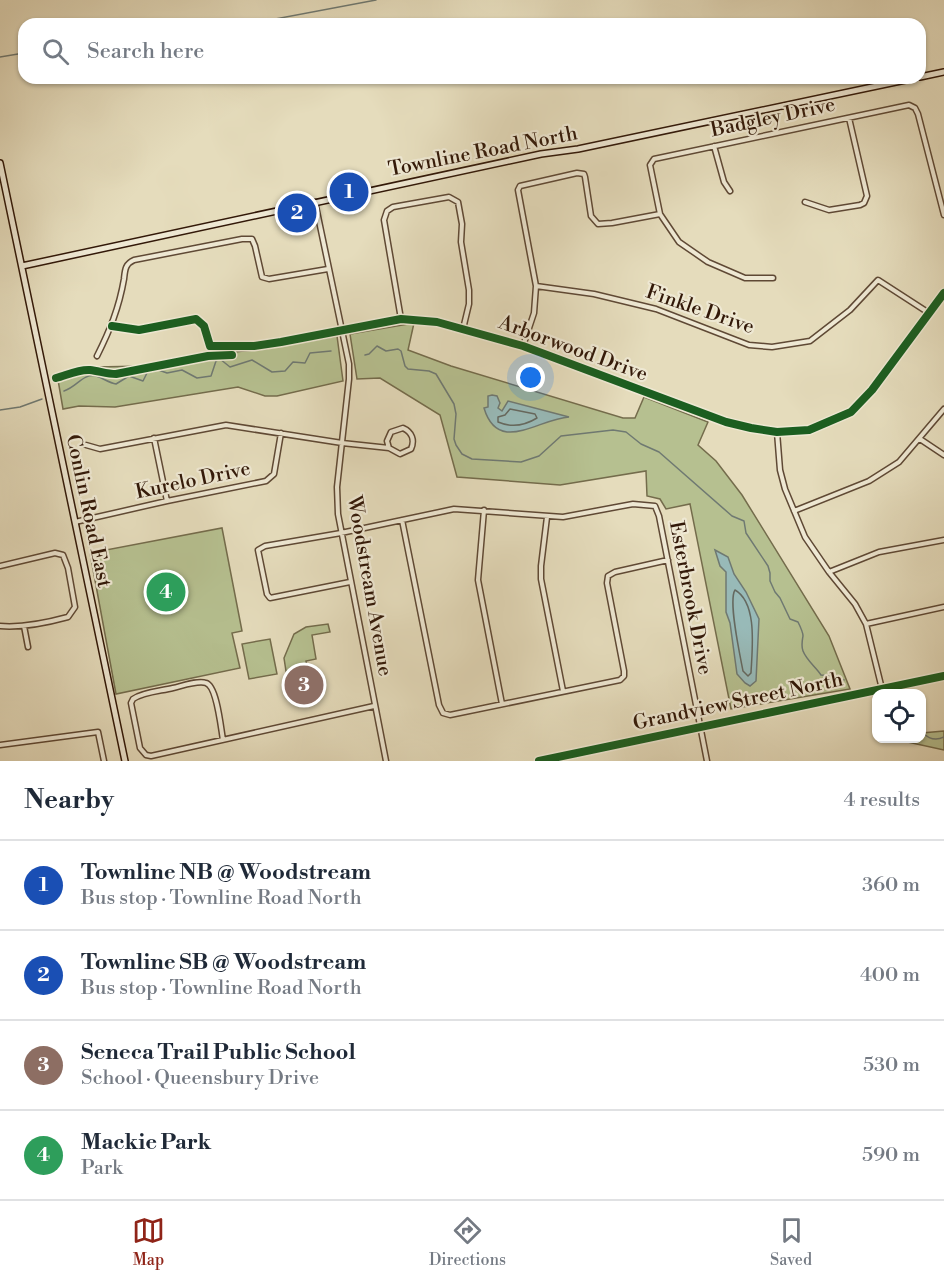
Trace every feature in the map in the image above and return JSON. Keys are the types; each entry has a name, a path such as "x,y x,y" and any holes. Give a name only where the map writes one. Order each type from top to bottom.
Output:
{"street":[{"path":"926,76 944,72"},
{"name":"Townline Road North","path":"21,266 541,154 578,149 887,84"},
{"name":"Badgley Drive","path":"660,214 651,165 654,159 909,105 915,108 944,215"},
{"path":"805,202 828,210 860,205 864,202 867,196 849,118"},
{"path":"714,146 724,182 730,191"},
{"name":"Conlin Road East","path":"0,163 125,761"},
{"path":"523,346 534,313 536,286 518,189 520,186 577,172 584,174 591,216 598,224 660,214 679,242 708,262 745,278 773,278"},
{"path":"401,319 384,220 386,214 393,207 449,196 458,202 462,224 461,242 469,290 469,304 463,329"},
{"name":"Woodstream Avenue","path":"315,202 349,364 337,487 340,533 386,761"},
{"path":"97,356 112,326 119,304 125,268 129,262 134,260 252,239 262,277 268,279 328,269"},
{"name":"Finkle Drive","path":"536,286 594,294 656,309 749,345 772,347 810,341 850,310 878,280 929,313"},
{"name":"Arborwood Drive","path":"112,326 139,330 196,319 204,326 210,346 215,346 281,342 401,319 437,322 523,346 726,422 777,432 809,430 851,412 872,390 944,293"},
{"path":"794,511 844,492 883,473 899,462 944,409"},
{"path":"86,445 100,449 226,425 389,448 400,454 408,452 414,441 411,433 403,428 391,432 387,441 389,448"},
{"path":"777,432 780,470 785,489 805,537 855,604 866,624 882,689"},
{"name":"Kurelo Drive","path":"74,522 266,481 274,474 281,433"},
{"path":"154,438 167,501"},
{"path":"920,439 944,455"},
{"name":"Esterbrook Drive","path":"350,582 276,598 270,597 267,594 258,550 261,547 453,509 546,517 580,515 633,504 655,506 668,560 707,761"},
{"path":"484,510 478,580 502,704"},
{"path":"546,517 541,579 563,691"},
{"path":"402,520 440,710 450,715 622,678 624,671 607,583 608,576 615,572 668,560"},
{"path":"829,572 879,552 944,540"},
{"path":"0,566 55,553 63,555 75,607 68,617 24,626 0,626"},
{"path":"866,624 944,607"},
{"path":"24,626 28,647"},
{"name":"Grandview Street North","path":"882,689 944,676"},
{"path":"223,740 213,690 207,683 189,684 143,694 132,699 140,748 146,755 151,756 223,740 375,706"},
{"name":"Grandview Street North","path":"539,761 872,691"},
{"path":"0,745 98,732 104,761"}],"green space":[{"path":"414,323 408,350 451,366 623,418 635,418 644,397 708,422 698,445 716,461 742,495 829,636 850,689 731,709 690,504 666,509 660,499 647,496 646,471 560,485 457,477 440,415 380,378 357,379 350,334"},
{"path":"337,336 343,381 277,396 265,396 238,387 115,407 79,406 63,409 57,374 95,367 146,366"},
{"path":"222,528 242,631 232,633 240,668 116,694 90,553"},
{"path":"328,624 330,632 312,635 316,659 306,661 309,676 295,679 298,696 290,697 284,658 294,634 306,627"},
{"path":"270,639 277,674 249,679 242,644"},
{"path":"944,731 944,750 912,743 926,743 926,733"}],"water":[{"path":"488,396 497,396 500,403 498,408 502,411 508,401 569,417 520,431 499,430 490,422 484,408 488,407"},
{"path":"715,550 728,557 734,574 759,619 756,681 750,686 737,674 730,623 726,612 726,572 720,566"}],"waterway":[{"path":"281,18 376,0"},
{"path":"0,57 18,54"},
{"path":"365,355 377,346 386,351 398,349 408,369 436,374 454,404 456,445 462,454 472,459 521,462 539,456 561,436 613,430 626,432 641,444 659,452 732,516 744,521 746,533 768,566 770,581 775,592 790,619 798,622 803,636 802,647 805,655 821,675 844,680"},
{"path":"64,391 91,376 116,384 129,376 143,381 148,371 153,368 167,373 182,370 197,378 211,376 216,361 220,359 230,367 252,360 272,372 285,371 293,362 305,363 310,353 331,351"},
{"path":"0,410 20,407 42,399"},
{"path":"926,735 933,739 944,737"}],"cycle path":[{"path":"112,326 139,330 196,319 204,326 210,346 254,346 401,319 437,322 523,346 726,422 777,432 809,430 851,412 872,390 944,293"},
{"path":"56,378 82,370 116,374 208,356 232,355"},
{"path":"539,761 944,676"}],"place":[{"name":"Townline NB @ Woodstream","path":"349,192"},
{"name":"Townline SB @ Woodstream","path":"297,213"},
{"name":"Mackie Park","path":"166,592"},
{"name":"Seneca Trail Public School","path":"304,685"}]}
